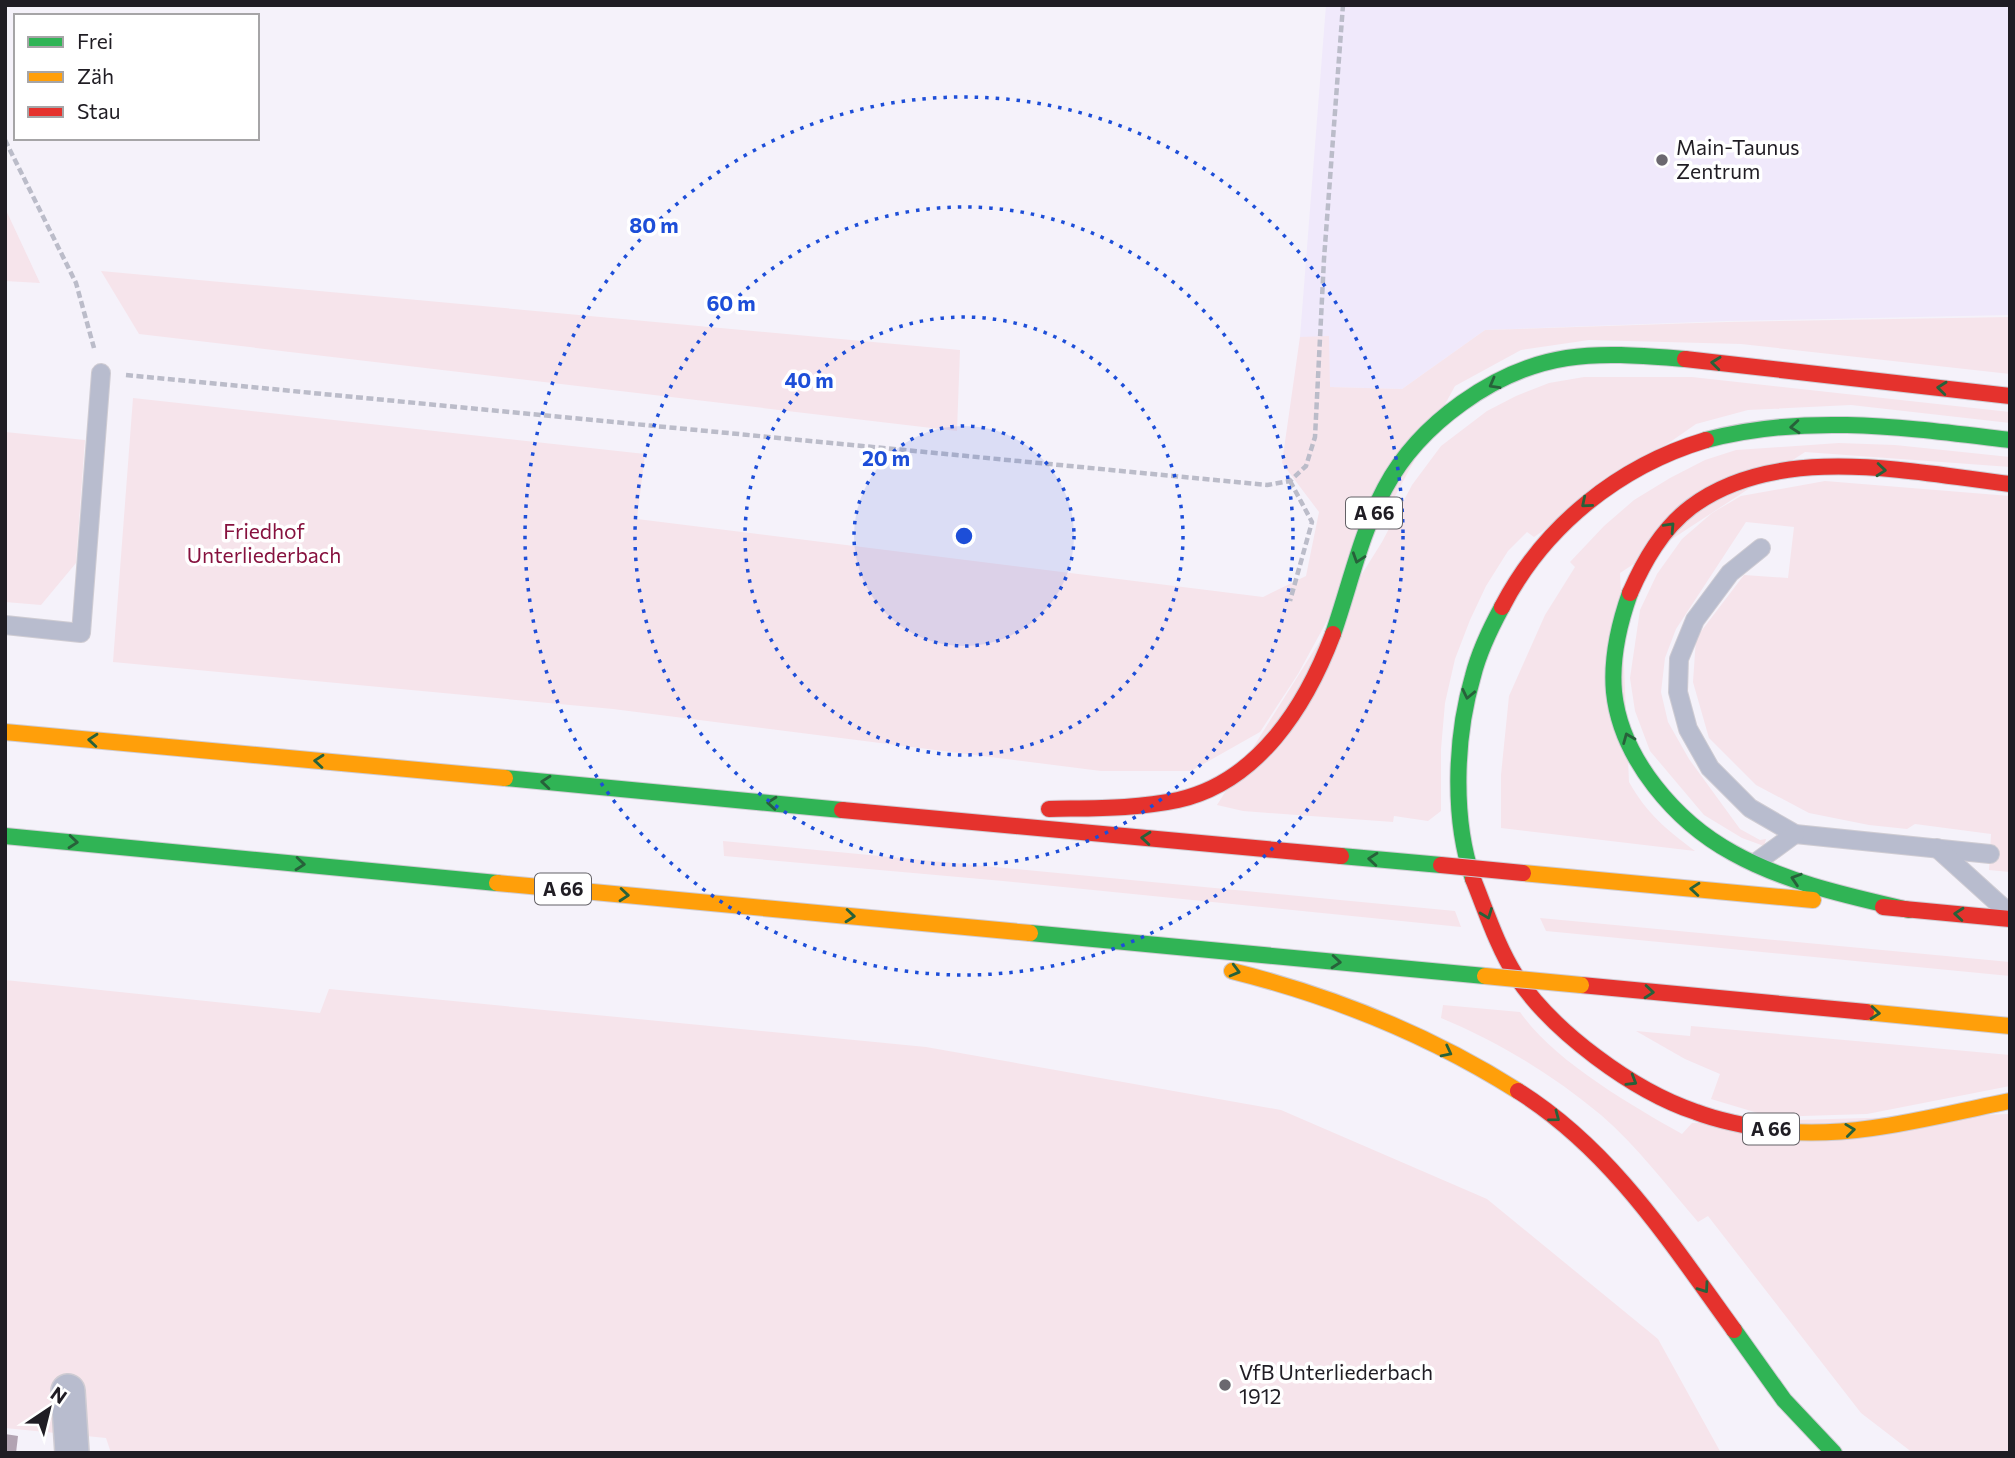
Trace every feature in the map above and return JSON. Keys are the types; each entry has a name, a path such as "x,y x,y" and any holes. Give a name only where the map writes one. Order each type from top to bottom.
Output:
{"highway":[{"name":"A 66","path":"1039,809 1137,805 1179,800 1223,783 1258,756 1292,717 1320,668 1374,511 1392,476 1419,442 1462,401 1504,378 1563,358 1627,355 1695,360 2010,396"},
{"name":"A 66","path":"2010,440 1876,425 1810,425 1721,436 1684,447 1634,470 1588,500 1554,533 1534,557 1500,610 1485,641 1471,681 1463,721 1459,770 1462,825 1469,866 1502,950 1528,993 1587,1049 1630,1080 1668,1101 1706,1116 1745,1125 1823,1133 1880,1126 2010,1101"},
{"path":"1909,910 1862,900 1754,864 1710,839 1688,822 1659,793 1641,767 1626,735 1615,698 1614,663 1618,629 1626,598 1639,570 1660,539 1684,513 1707,495 1736,482 1803,468 1839,467 2010,484"},
{"path":"5,732 1909,910 2010,917"},
{"path":"840,810 999,809"},
{"name":"A 66","path":"5,836 2010,1026"},
{"path":"1121,942 1283,984 1378,1020 1442,1048 1534,1101 1599,1155 1647,1210 1784,1400 1834,1453"}],"street":[{"path":"68,1391 72,1453"}],"lane":[{"path":"5,625 80,633 101,373"},
{"path":"1761,548 1730,573 1695,620 1679,659 1678,692 1688,729 1710,768 1750,808 1795,834 1990,854"},
{"path":"1754,864 1795,834"},
{"path":"1937,848 2010,917"}],"path":[{"path":"5,140 76,283 101,373 1267,485 1290,481 1306,466 1315,437 1324,259 1343,5"},
{"path":"1290,481 1312,522 1290,601"}],"shaded area":[{"name":"Main-Taunus Zentrum","path":"1326,5 2010,5 2010,315 1485,330 1402,389 1330,387 1300,337"}],"green space":[{"path":"5,208 40,283 5,281"},
{"path":"101,271 960,350 957,431 139,334"},
{"name":"Friedhof Unterliederbach","path":"2010,317 2010,374 1741,344 1589,340 1521,350 1455,386 1298,674 1260,732 1191,771 1101,771 613,709 113,662 133,398 645,454 637,519 1263,597 1306,576 1319,512 1282,463 1300,337 1329,336 1330,387 1402,389 1485,330"},
{"path":"1584,377 1692,377 2010,412 2010,423 1851,405 1748,410 1696,424 1534,537 1527,532 1508,551 1486,586 1455,659 1445,703 1441,749 1441,811 1428,821 1394,816 1393,822 1243,811 1217,805 1382,542 1412,485 1441,446 1487,411 1516,396 1549,383"},
{"path":"5,432 85,440 76,563 41,605 5,602"},
{"path":"1839,443 1895,445 2010,457 2010,467 1805,452 1620,573 1629,782 1658,820 1695,851 1501,828 1501,775 1509,696 1545,615 1575,567 1570,562 1604,526 1634,500 1705,460 1736,450"},
{"path":"1825,481 2010,496 2010,872 1989,870 1991,834 1915,824 1907,829 1869,825 1809,813 1756,785 1709,738 1693,682 1696,638 1744,575 1788,578 1794,527 1746,522 1676,629 1665,658 1661,692 1668,722 1689,759 1740,829 1760,840 1766,839 1764,846 1742,838 1704,815 1650,751 1635,711 1630,678 1640,610 1657,574 1682,539 1712,513 1741,496"},
{"path":"723,841 1455,911 1461,927 724,856"},
{"path":"1540,918 2010,962 2010,976 1546,931"},
{"path":"5,980 320,1013 329,989 926,1047 1281,1110 1487,1199 1658,1339 1721,1453 111,1453 106,1438 5,1428"},
{"path":"1443,1005 1520,1012 1552,1048 1573,1064 1617,1096 1682,1134 1692,1123 2010,1114 2010,1453 1913,1453 1861,1413 1708,1216 1698,1222 1627,1140 1583,1100 1504,1049 1441,1018"},
{"path":"1691,1026 2010,1055 2010,1086 1867,1114 1771,1117 1711,1099 1720,1074 1685,1059 1636,1031 1690,1036"}],"building":[{"path":"5,1434 18,1436 16,1453 5,1453"}],"traffic: fast":[{"path":"1333,634 1362,541 1385,488 1418,442 1462,403 1513,374 1567,358 1611,355 1685,359"},
{"path":"1706,440 1744,432 1820,425 1858,425 2010,440"},
{"path":"1630,593 1619,629 1614,692 1628,741 1640,764 1672,806 1712,840 1775,873 1819,888 1909,910"},
{"path":"1473,879 1466,856 1459,804 1462,725 1475,667 1502,607"},
{"path":"505,778 842,810"},
{"path":"5,836 497,883"},
{"path":"1341,856 1441,865"},
{"path":"1030,933 1485,976"},
{"path":"1734,1330 1784,1400 1834,1453"}],"traffic: slow":[{"path":"5,732 505,778"},
{"path":"1523,873 1813,900"},
{"path":"497,883 1030,933"},
{"path":"1232,971 1343,1005 1416,1035 1518,1091"},
{"path":"1485,976 1581,985"},
{"path":"1866,1012 2010,1026"},
{"path":"1779,1131 1808,1133 1866,1129 2010,1101"}],"traffic: jam":[{"path":"1685,359 2010,396"},
{"path":"1502,607 1539,550 1587,503 1643,466 1706,440"},
{"path":"1630,593 1655,546 1671,525 1691,507 1726,487 1764,474 1804,468 1846,467 1931,473 2010,484"},
{"path":"1049,809 1114,808 1162,803 1207,791 1232,777 1255,759 1293,713 1309,688 1333,634"},
{"path":"842,810 1341,856"},
{"path":"1441,865 1523,873"},
{"path":"1473,879 1509,965 1531,997 1572,1038 1621,1074 1672,1102 1716,1119 1779,1131"},
{"path":"1883,907 2010,919"},
{"path":"1581,985 1866,1012"},
{"path":"1518,1091 1552,1115 1611,1169 1662,1231 1734,1330"}],"place":[{"name":"Main-Taunus Zentrum","path":"1662,160"},
{"name":"VfB Unterliederbach 1912","path":"1225,1385"}]}
